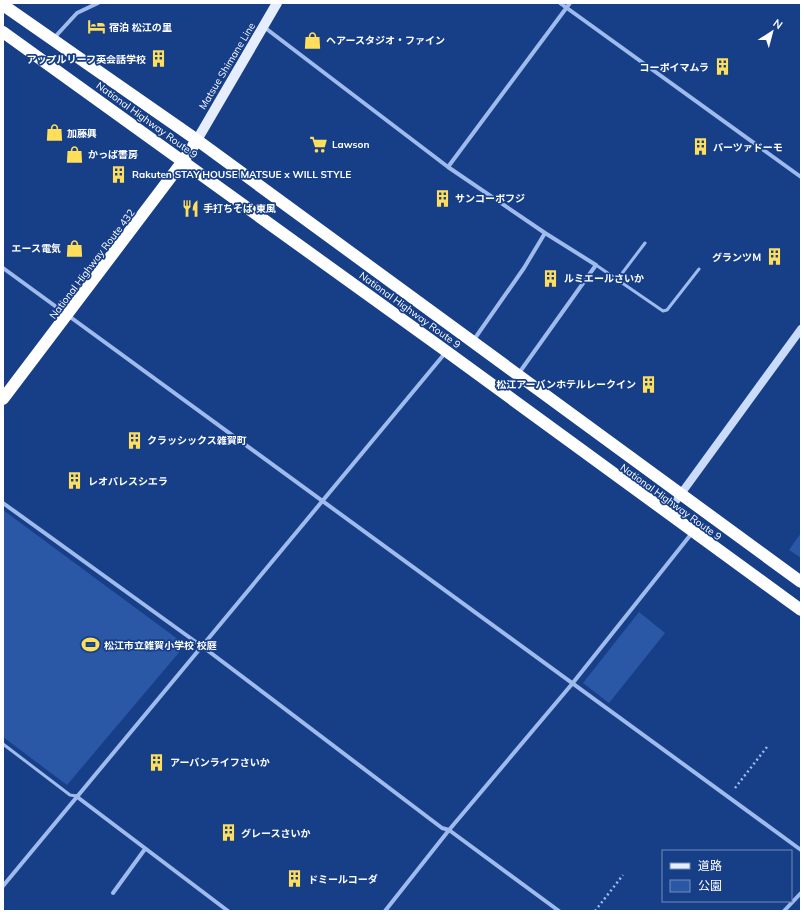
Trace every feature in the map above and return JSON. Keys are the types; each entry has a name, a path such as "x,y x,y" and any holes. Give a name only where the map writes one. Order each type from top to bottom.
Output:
{"highway":[{"name":"National Highway Route 9","path":"3,5 196,140 801,582"},
{"name":"National Highway Route 9","path":"3,32 446,351 801,610"},
{"name":"National Highway Route 432","path":"3,399 68,316 183,161 196,140"}],"main road":[{"name":"Matsue Shimane Line","path":"196,140 277,3"}],"street":[{"path":"52,40 77,13 96,3"},
{"path":"560,3 801,177"},
{"path":"448,167 570,3"},
{"path":"264,27 448,167 545,233 596,265 518,376"},
{"path":"473,342 524,268 545,233"},
{"path":"3,268 801,850"},
{"path":"667,513 801,329"},
{"path":"3,886 446,351"},
{"path":"3,503 202,646 442,828 449,830 560,911"},
{"path":"385,911 449,830 572,684 693,532"},
{"path":"76,796 145,850 228,911"},
{"path":"113,893 145,850"},
{"path":"784,911 801,893"}],"lane":[{"path":"617,280 645,243"},
{"path":"596,265 663,312 667,310 699,269"},
{"path":"3,744 70,794 76,796"}],"path":[{"path":"728,797 767,747"},
{"path":"595,911 623,875"}],"green space":[{"name":"松江市立雑賀小学校 校庭","path":"3,510 179,640 181,650 67,785 3,737"},
{"path":"801,533 801,558 789,550"},
{"path":"639,612 665,633 609,703 583,683"}],"place":[{"name":"宿泊 松江の里","path":"96,27"},
{"name":"ヘアースタジオ・ファイン","path":"313,40"},
{"name":"アップルリーフ英会話学校","path":"159,59"},
{"name":"コーポイマムラ","path":"722,67"},
{"name":"加藤興","path":"54,133"},
{"name":"Lawson","path":"319,144"},
{"name":"パーツァドーモ","path":"700,147"},
{"name":"かっぱ書房","path":"75,154"},
{"name":"Rakuten STAY HOUSE MATSUE x WILL STYLE","path":"119,174"},
{"name":"サンコーポフジ","path":"442,198"},
{"name":"手打ちそば 東風","path":"190,208"},
{"name":"エース電気","path":"74,248"},
{"name":"グランツＭ","path":"775,257"},
{"name":"ルミエールさいか","path":"551,278"},
{"name":"松江アーバンホテルレークイン","path":"649,384"},
{"name":"クラッシックス雑賀町","path":"134,440"},
{"name":"レオパレスシエラ","path":"75,481"},
{"name":"松江市立雑賀小学校 校庭","path":"91,645"},
{"name":"アーバンライフさいか","path":"157,762"},
{"name":"グレースさいか","path":"228,833"},
{"name":"ドミールコーダ","path":"295,879"}]}
